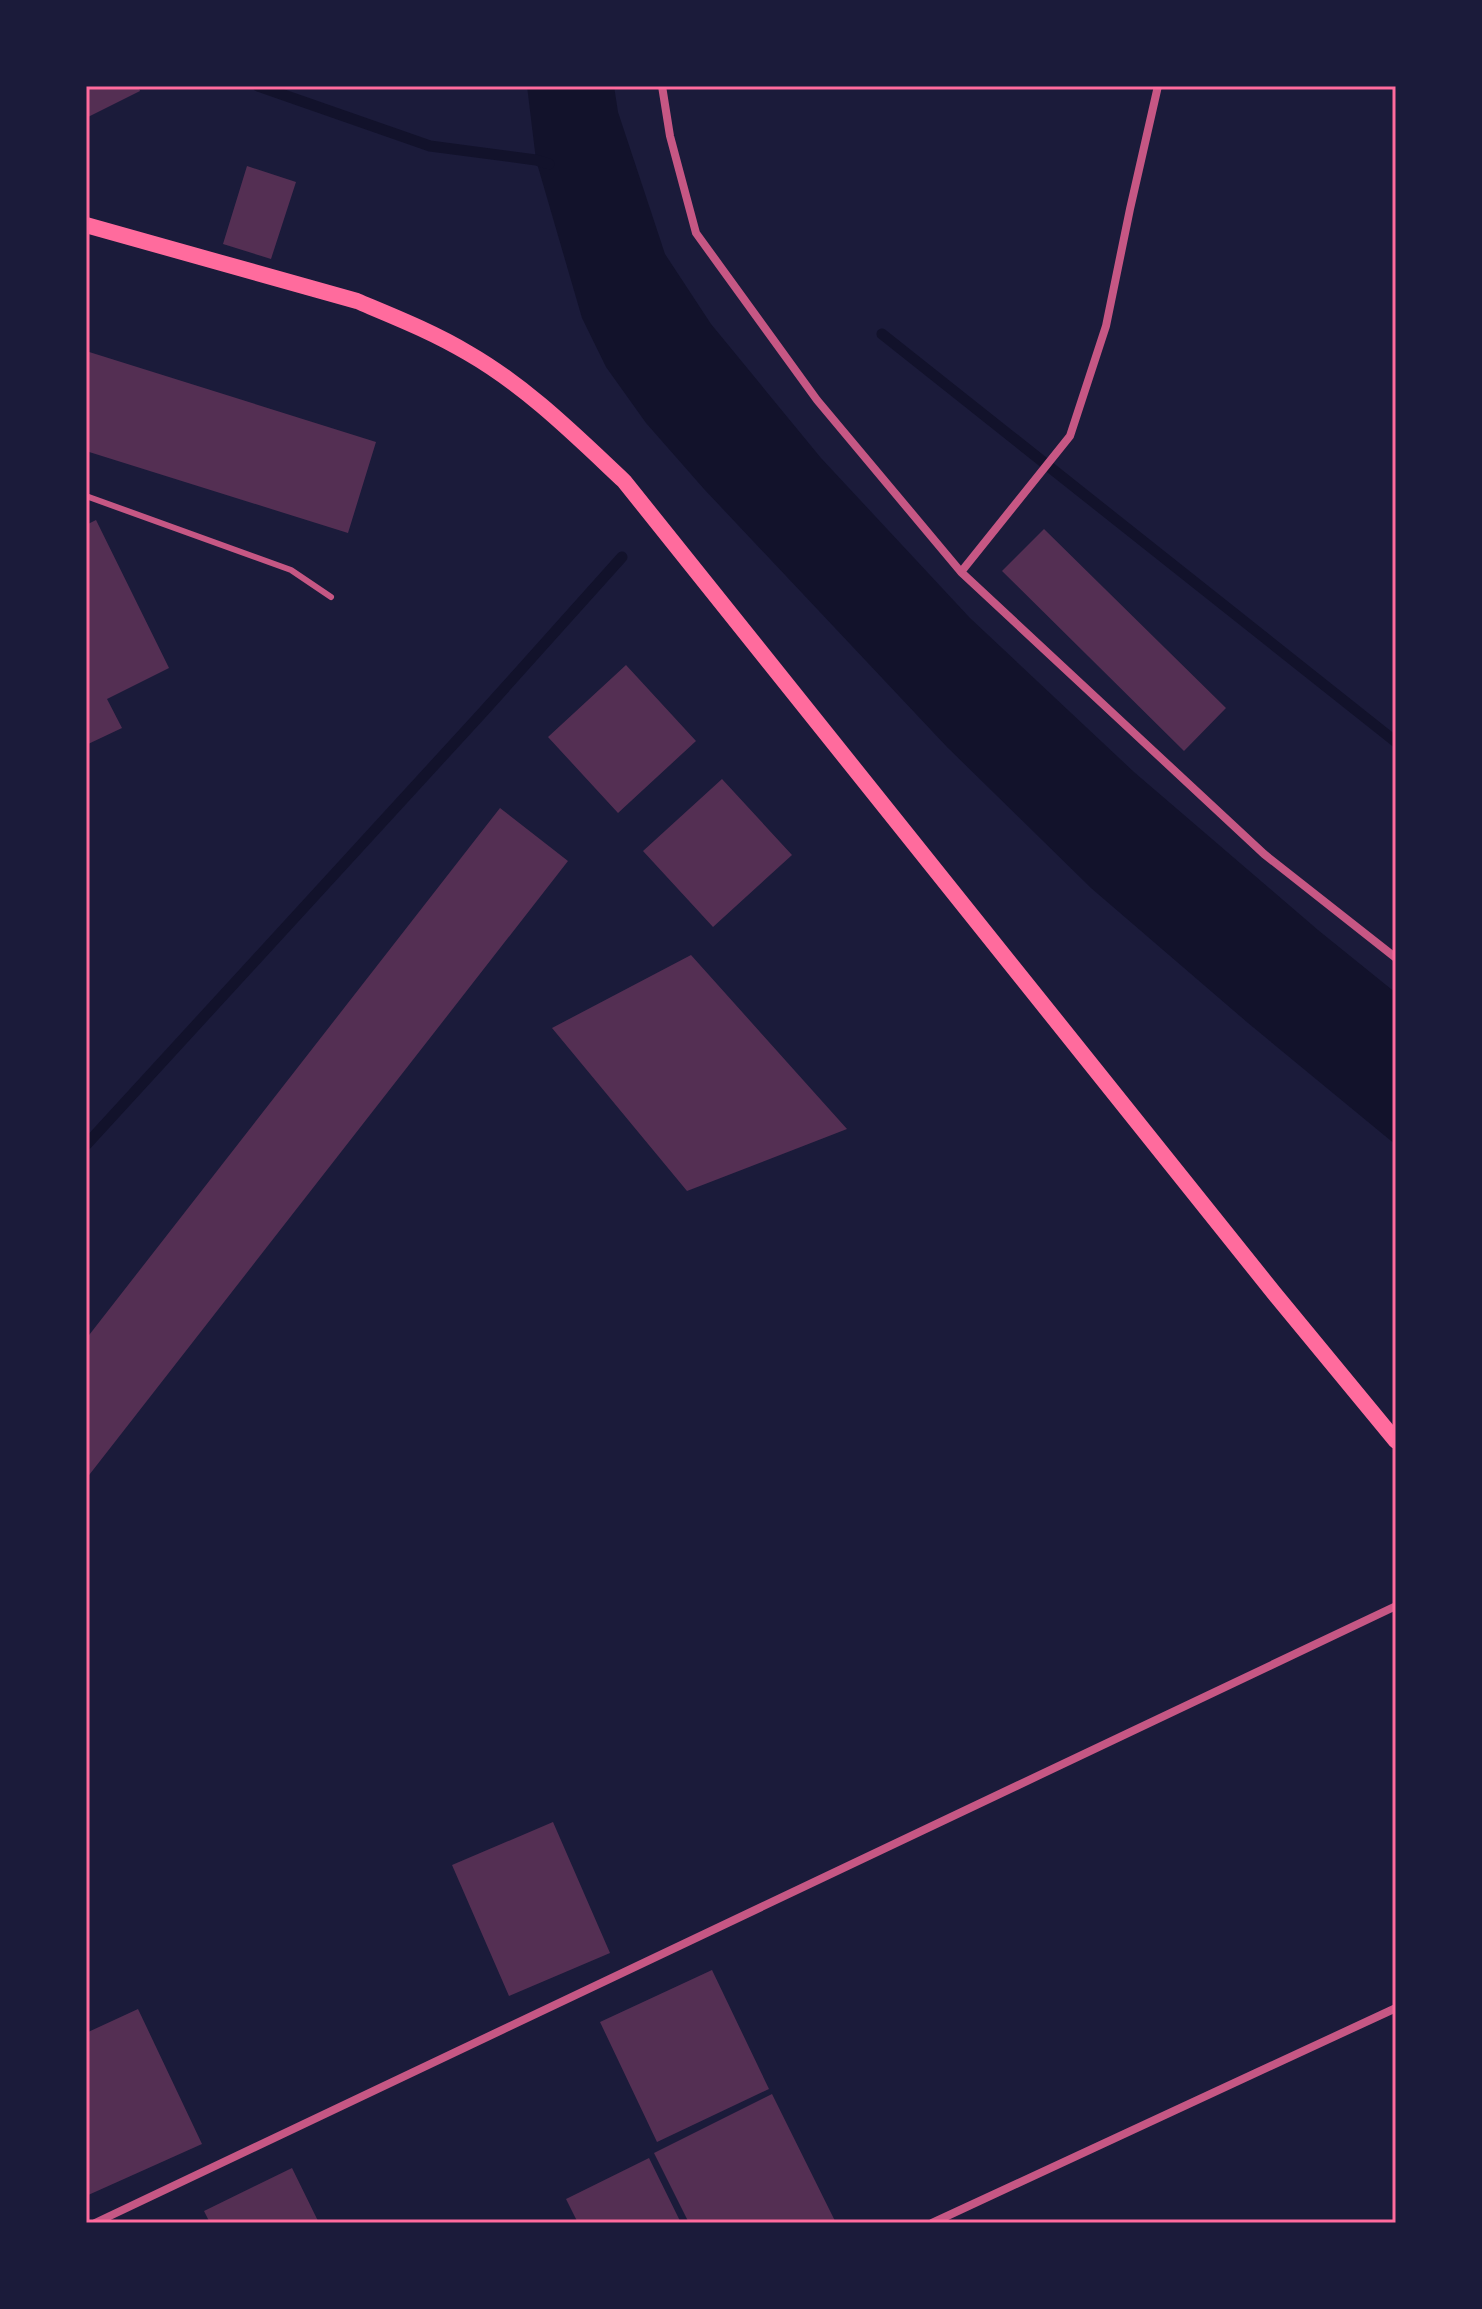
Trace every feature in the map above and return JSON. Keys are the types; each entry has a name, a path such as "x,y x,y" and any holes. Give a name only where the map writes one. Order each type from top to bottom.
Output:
{"main road":[{"path":"86,225 357,301 468,352 560,420 624,481 1396,1441"}],"street":[{"path":"662,86 670,136 696,233 817,400 961,572 1264,854 1396,958"},
{"path":"961,572 1070,436 1106,326 1158,86"},
{"path":"95,2223 1396,1606"},
{"path":"932,2223 1396,2008"}],"lane":[{"path":"86,496 291,570 331,597"}],"shaded area":[{"path":"527,86 614,86 618,112 665,254 711,324 821,458 970,618 1134,772 1396,993 1396,1145 1091,888 947,747 704,489 646,423 606,367 582,318 536,160"}],"building":[{"path":"86,86 138,86 140,91 86,118"},
{"path":"247,166 296,182 271,259 223,244"},
{"path":"86,351 376,442 348,533 86,451"},
{"path":"96,520 169,668 107,699 122,728 86,745 86,525"},
{"path":"1044,529 1226,708 1184,751 1002,571"},
{"path":"626,665 696,741 618,813 548,737"},
{"path":"722,779 792,855 713,927 643,851"},
{"path":"500,808 568,861 86,1479 86,1339"},
{"path":"691,955 847,1129 687,1191 552,1028"},
{"path":"553,1822 610,1953 509,1996 452,1865"},
{"path":"712,1970 769,2089 657,2142 600,2022"},
{"path":"138,2009 202,2144 86,2196 86,2033"},
{"path":"772,2094 836,2223 689,2223 654,2153"},
{"path":"649,2158 681,2223 578,2223 566,2199"},
{"path":"292,2168 319,2223 210,2223 204,2211"}],"waterway":[{"path":"258,86 430,146 549,164"},
{"path":"882,334 1396,742"},
{"path":"86,1145 622,557"}]}
